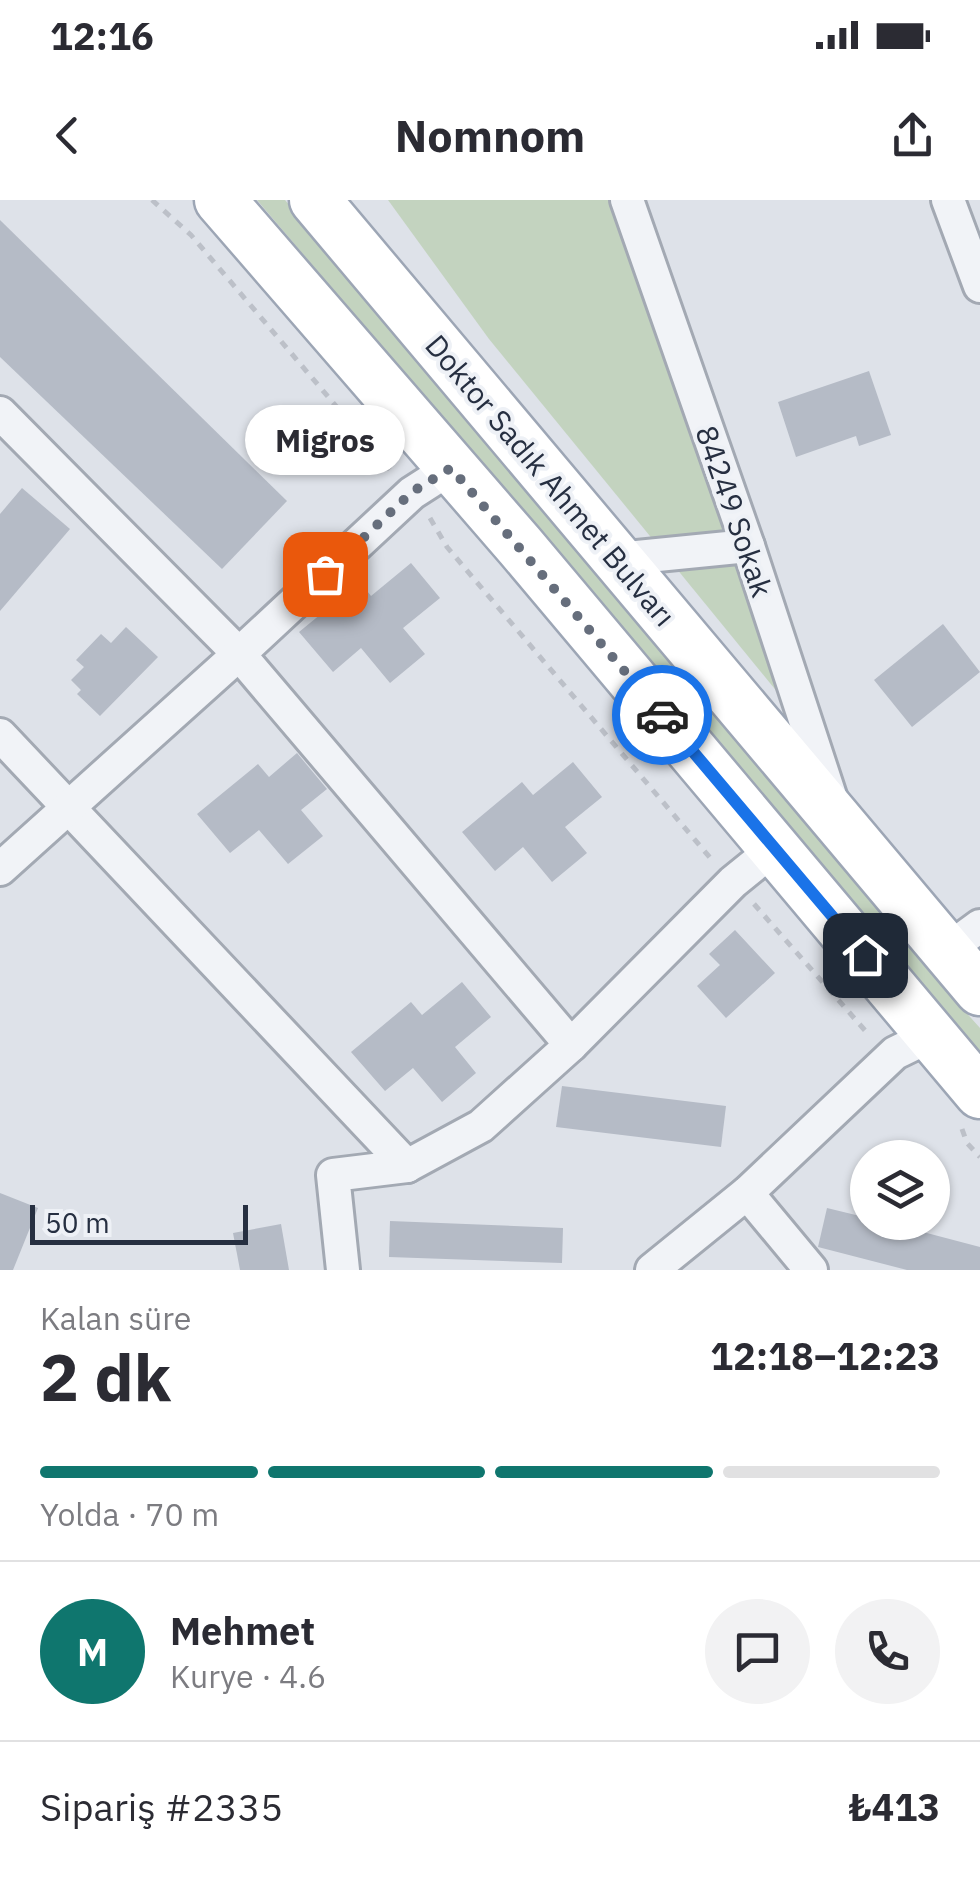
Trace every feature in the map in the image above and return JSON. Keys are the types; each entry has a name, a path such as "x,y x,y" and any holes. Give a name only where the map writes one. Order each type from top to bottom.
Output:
{"main road":[{"path":"220,200 436,486 774,848 980,1093"},
{"name":"Doktor Sadık Ahmet Bulvarı","path":"322,205 838,823 963,939 980,990"}],"street":[{"name":"84249 Sokak","path":"627,200 748,546 838,823"},
{"path":"948,200 980,286"},
{"path":"0,413 239,654 572,1045"},
{"path":"0,868 239,654 412,492 436,486"},
{"path":"617,559 748,546"},
{"path":"0,736 406,1166"},
{"path":"344,1270 333,1175 406,1166 480,1126 572,1045 733,882 774,848"},
{"path":"652,1270 747,1194 896,1053 932,1035"},
{"path":"747,1194 811,1270"}],"path":[{"path":"152,200 191,236 399,479"},
{"path":"436,486 447,547 712,860"},
{"path":"744,892 874,1040"}],"green space":[{"path":"257,200 285,200 980,1028 980,1052"},
{"path":"388,200 610,200 792,710 489,339"}],"building":[{"path":"0,220 287,501 222,569 0,357"},
{"path":"869,371 891,435 859,446 856,436 796,457 778,402"},
{"path":"22,488 70,529 0,611 0,514"},
{"path":"411,563 440,598 403,628 425,654 390,683 361,648 333,672 299,632 360,582 371,596"},
{"path":"943,624 980,672 912,727 874,680"},
{"path":"126,627 158,657 100,716 77,694 81,690 71,680 84,667 76,660 101,634 111,643"},
{"path":"297,753 327,789 301,810 323,836 288,864 259,830 230,853 197,814 258,764 269,777"},
{"path":"573,762 602,797 565,827 587,853 552,882 523,847 495,871 462,832 522,782 533,795"},
{"path":"735,930 775,973 726,1018 697,986 720,965 709,954"},
{"path":"462,982 491,1017 455,1047 476,1073 442,1102 413,1068 385,1091 351,1052 411,1002 422,1015"},
{"path":"562,1086 726,1106 721,1147 556,1127"},
{"path":"0,1193 38,1208 13,1270 0,1270"},
{"path":"827,1208 850,1214 850,1240 950,1239 980,1247 980,1270 907,1270 818,1247"},
{"path":"390,1221 563,1228 562,1263 389,1257"},
{"path":"281,1224 289,1270 240,1270 233,1233"}],"way so far":[{"path":"325,574 412,492 451,468 662,715"}],"place":[{"name":"Migros","path":"325,574"}],"route":[{"path":"662,715 865,955"}]}
